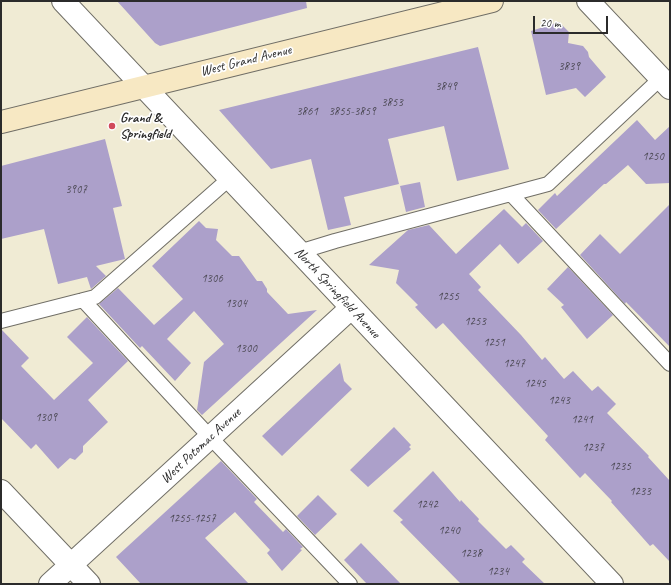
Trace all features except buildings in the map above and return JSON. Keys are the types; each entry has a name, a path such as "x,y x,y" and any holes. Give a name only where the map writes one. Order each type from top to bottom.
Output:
{"main road":[{"name":"West Grand Avenue","path":"1,122 492,1"}],"street":[{"name":"North Springfield Avenue","path":"64,1 612,584"},
{"path":"588,1 666,83"},
{"name":"West Potomac Avenue","path":"50,584 351,308"},
{"path":"1,491 89,584"}],"lane":[{"path":"299,252 548,184 666,83"},
{"path":"1,321 95,297 230,178"},
{"path":"511,194 670,364"},
{"path":"83,300 210,437 350,584"}],"place":[{"name":"Grand & Springfield","path":"112,126"}]}
